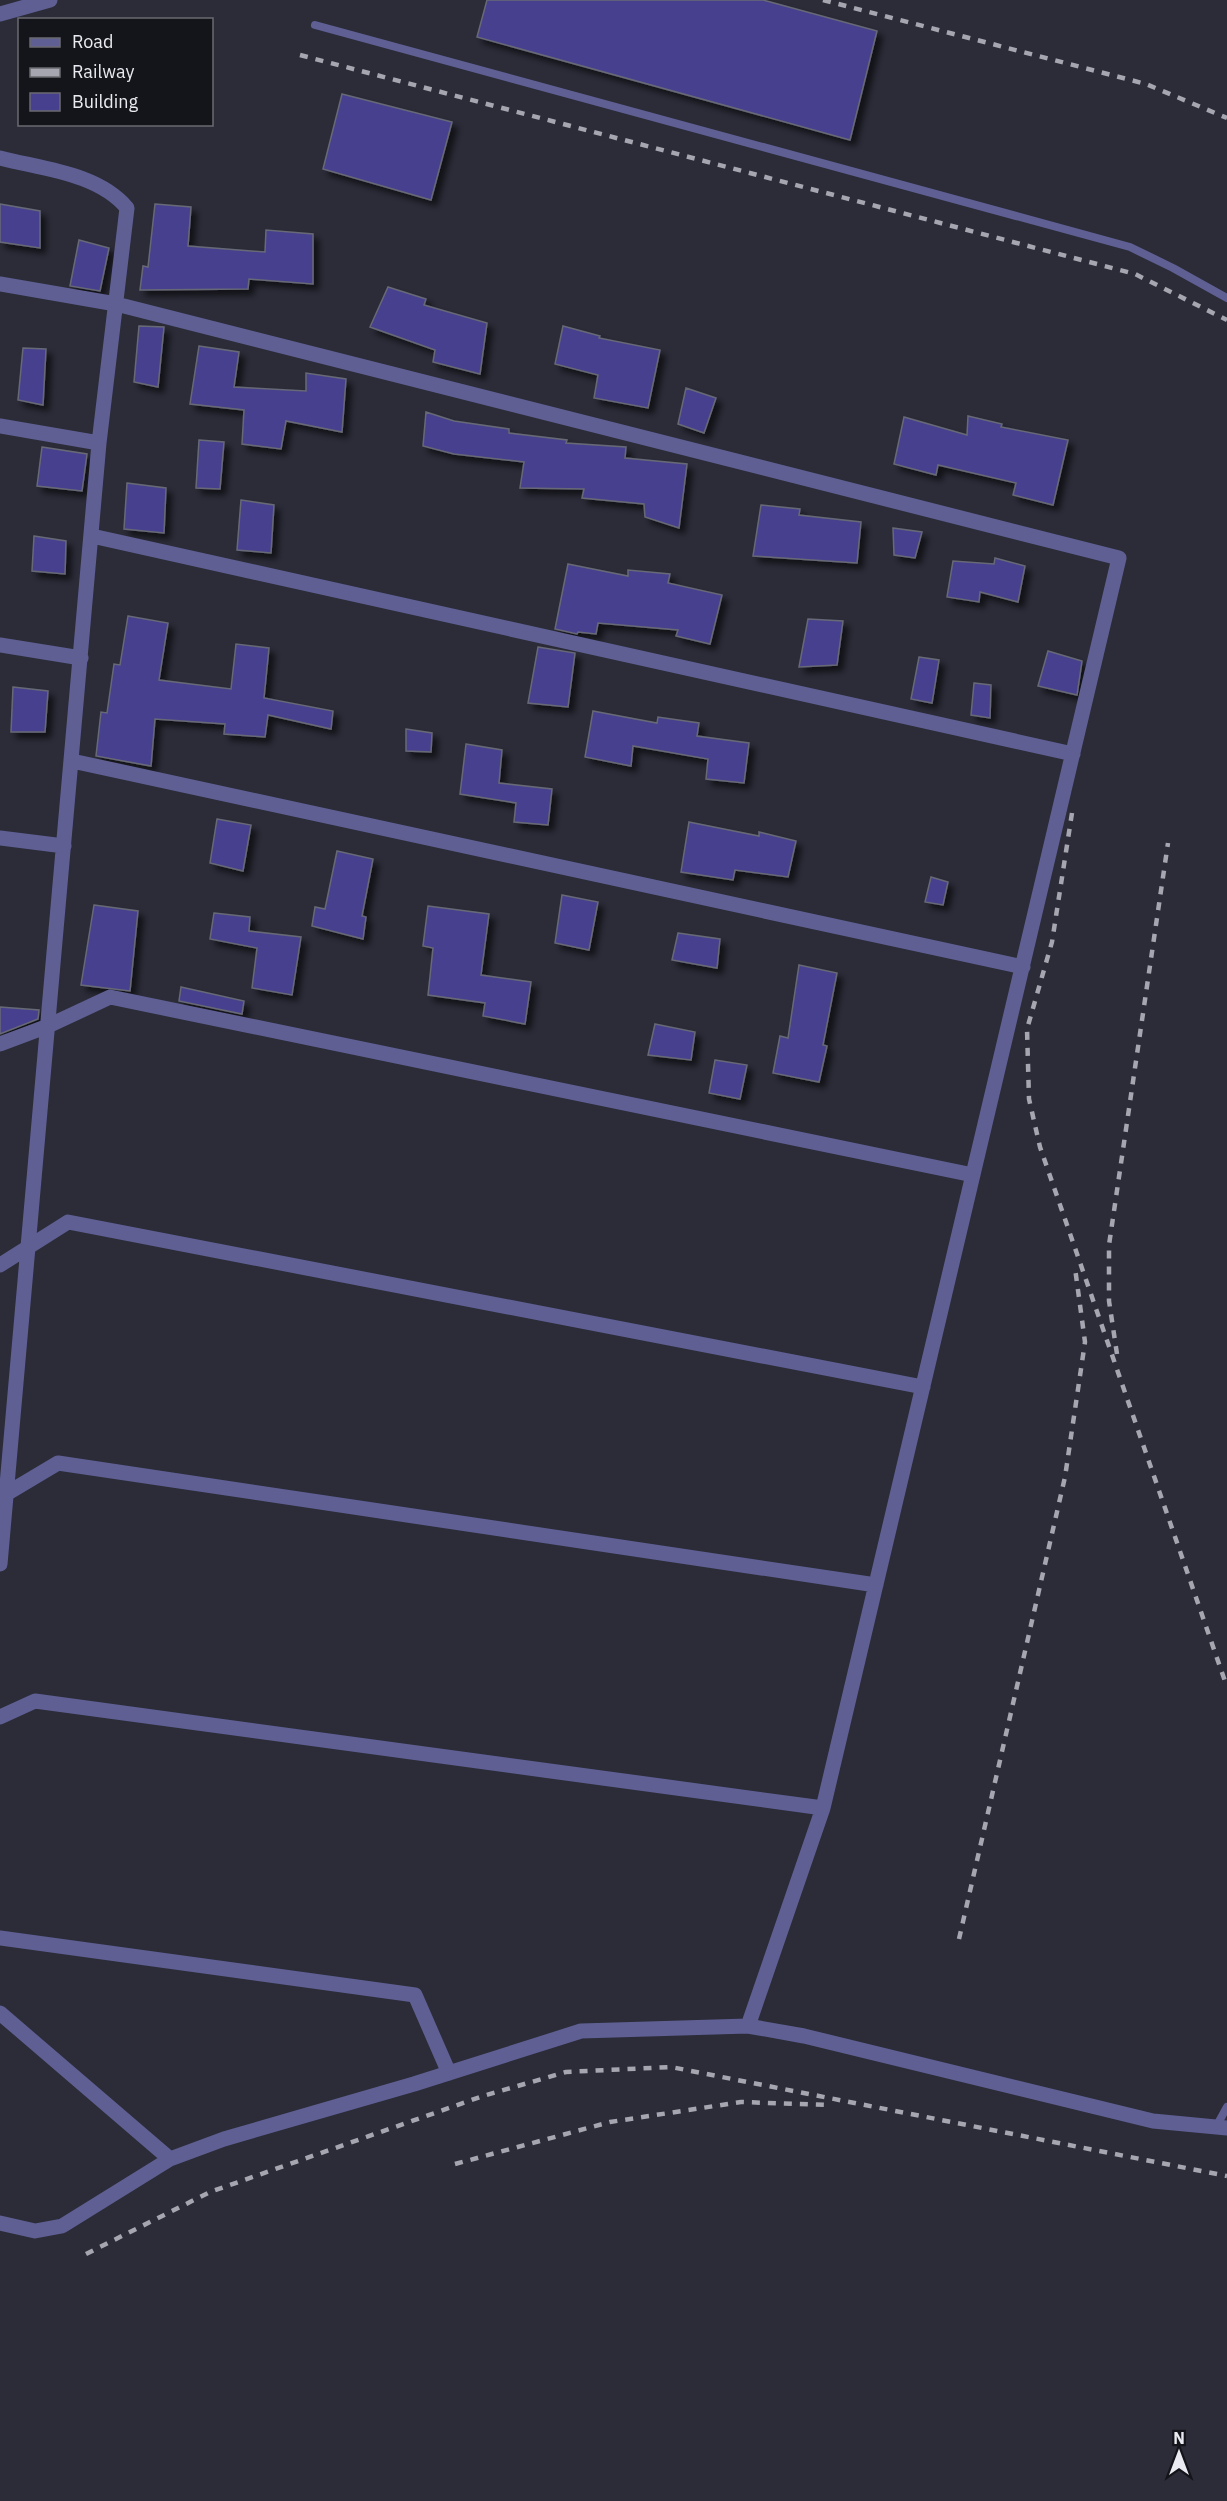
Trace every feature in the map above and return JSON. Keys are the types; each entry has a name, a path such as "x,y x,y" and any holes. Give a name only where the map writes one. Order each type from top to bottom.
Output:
{"street":[{"path":"0,14 50,0"},
{"path":"0,158 104,187 117,195 127,208 99,443 28,1246 3,1494 0,1564"},
{"path":"0,284 116,304 1119,558 823,1808 748,2026"},
{"path":"0,426 99,443"},
{"path":"92,536 1073,754"},
{"path":"0,645 81,658"},
{"path":"72,761 1023,966"},
{"path":"0,838 64,846"},
{"path":"0,1044 48,1026 110,997 973,1175"},
{"path":"0,1265 68,1222 923,1387"},
{"path":"3,1494 58,1463 876,1585"},
{"path":"0,1717 35,1701 823,1808"},
{"path":"0,1938 415,1995 449,2073"},
{"path":"0,2013 170,2159"},
{"path":"0,2223 35,2231 62,2226 170,2159 224,2139 449,2073 581,2031 748,2026 804,2036 1153,2121 1222,2128"}],"lane":[{"path":"315,25 1130,247 1227,298"},
{"path":"1222,2128 1227,2107"}],"building":[{"path":"487,0 763,0 877,31 850,140 477,37"},
{"path":"342,94 452,122 431,200 323,169"},
{"path":"0,204 40,211 40,248 0,242"},
{"path":"155,204 191,207 188,246 265,252 266,230 313,234 313,284 249,279 248,289 140,290 143,266 148,267"},
{"path":"79,240 109,248 100,291 70,286"},
{"path":"388,287 426,299 424,305 487,323 480,374 433,362 435,350 370,327"},
{"path":"139,326 164,327 158,387 134,382"},
{"path":"563,326 600,336 599,338 660,350 648,408 594,398 598,375 555,364"},
{"path":"199,346 239,352 234,387 306,391 306,373 346,379 342,432 286,421 281,449 242,444 244,410 190,404"},
{"path":"23,348 46,349 43,405 18,400"},
{"path":"686,388 716,398 704,433 678,424"},
{"path":"426,412 454,421 509,429 509,433 567,440 566,443 626,447 625,458 687,464 679,528 645,517 644,504 582,498 584,489 520,488 524,462 454,454 423,446"},
{"path":"968,416 1002,424 1001,427 1068,440 1053,505 1013,495 1016,483 938,465 936,475 894,464 904,417 967,435"},
{"path":"199,440 224,442 220,489 196,488"},
{"path":"42,447 87,454 82,491 37,486"},
{"path":"127,483 166,488 164,533 124,529"},
{"path":"241,500 274,505 271,553 237,550"},
{"path":"761,505 800,509 799,515 861,522 857,563 753,556"},
{"path":"893,528 922,532 915,558 894,555"},
{"path":"34,536 66,541 65,574 32,571"},
{"path":"995,558 1025,566 1018,602 980,592 979,602 947,597 953,561 994,564"},
{"path":"568,564 628,576 628,570 670,574 668,583 722,595 710,644 676,636 678,630 598,623 596,634 578,632 577,634 555,629"},
{"path":"128,616 168,623 159,680 231,689 236,644 269,648 264,698 333,711 331,729 268,715 265,737 224,734 225,724 155,719 151,766 96,756 101,712 107,713 114,664 120,665"},
{"path":"808,619 843,621 837,665 799,667"},
{"path":"538,647 575,653 568,707 528,703"},
{"path":"1048,651 1082,661 1077,695 1038,686"},
{"path":"919,657 939,660 932,703 911,699"},
{"path":"974,683 991,685 990,718 971,715"},
{"path":"13,687 48,691 45,732 11,732"},
{"path":"593,711 657,723 658,717 699,723 697,736 749,743 744,783 706,779 708,759 633,746 631,766 585,757"},
{"path":"406,729 432,733 431,752 406,751"},
{"path":"466,744 502,750 499,783 552,789 548,825 514,822 516,803 460,794"},
{"path":"217,819 251,825 243,871 210,863"},
{"path":"689,822 759,836 759,832 796,841 788,877 735,870 733,880 681,872"},
{"path":"337,851 373,859 362,916 366,917 363,939 312,926 315,907 325,909"},
{"path":"931,877 948,882 943,905 925,902"},
{"path":"562,895 598,902 589,950 555,943"},
{"path":"94,905 138,911 130,991 81,985"},
{"path":"428,906 489,914 481,975 531,982 525,1024 483,1016 485,1003 428,995 433,948 423,946"},
{"path":"214,913 250,917 249,931 301,937 292,995 252,988 257,948 210,939"},
{"path":"678,933 720,939 717,968 672,960"},
{"path":"799,965 837,973 823,1045 827,1046 819,1082 773,1073 780,1036 788,1038"},
{"path":"181,987 244,1001 242,1014 179,1001"},
{"path":"0,1007 39,1010 38,1019 0,1034"},
{"path":"655,1024 695,1032 691,1060 648,1055"},
{"path":"715,1060 747,1065 740,1099 709,1093"}],"railway":[{"path":"823,0 1146,84 1227,118"},
{"path":"300,55 1135,274 1227,320"},
{"path":"1072,813 1052,942 1027,1029 1029,1099 1040,1147 1227,1687"},
{"path":"1117,1354 1109,1301 1109,1245 1168,843"},
{"path":"959,1939 1065,1477 1085,1342 1075,1268"},
{"path":"86,2254 210,2192 483,2096 566,2072 671,2067 1227,2176"},
{"path":"455,2164 610,2122 741,2102 831,2105"}]}
